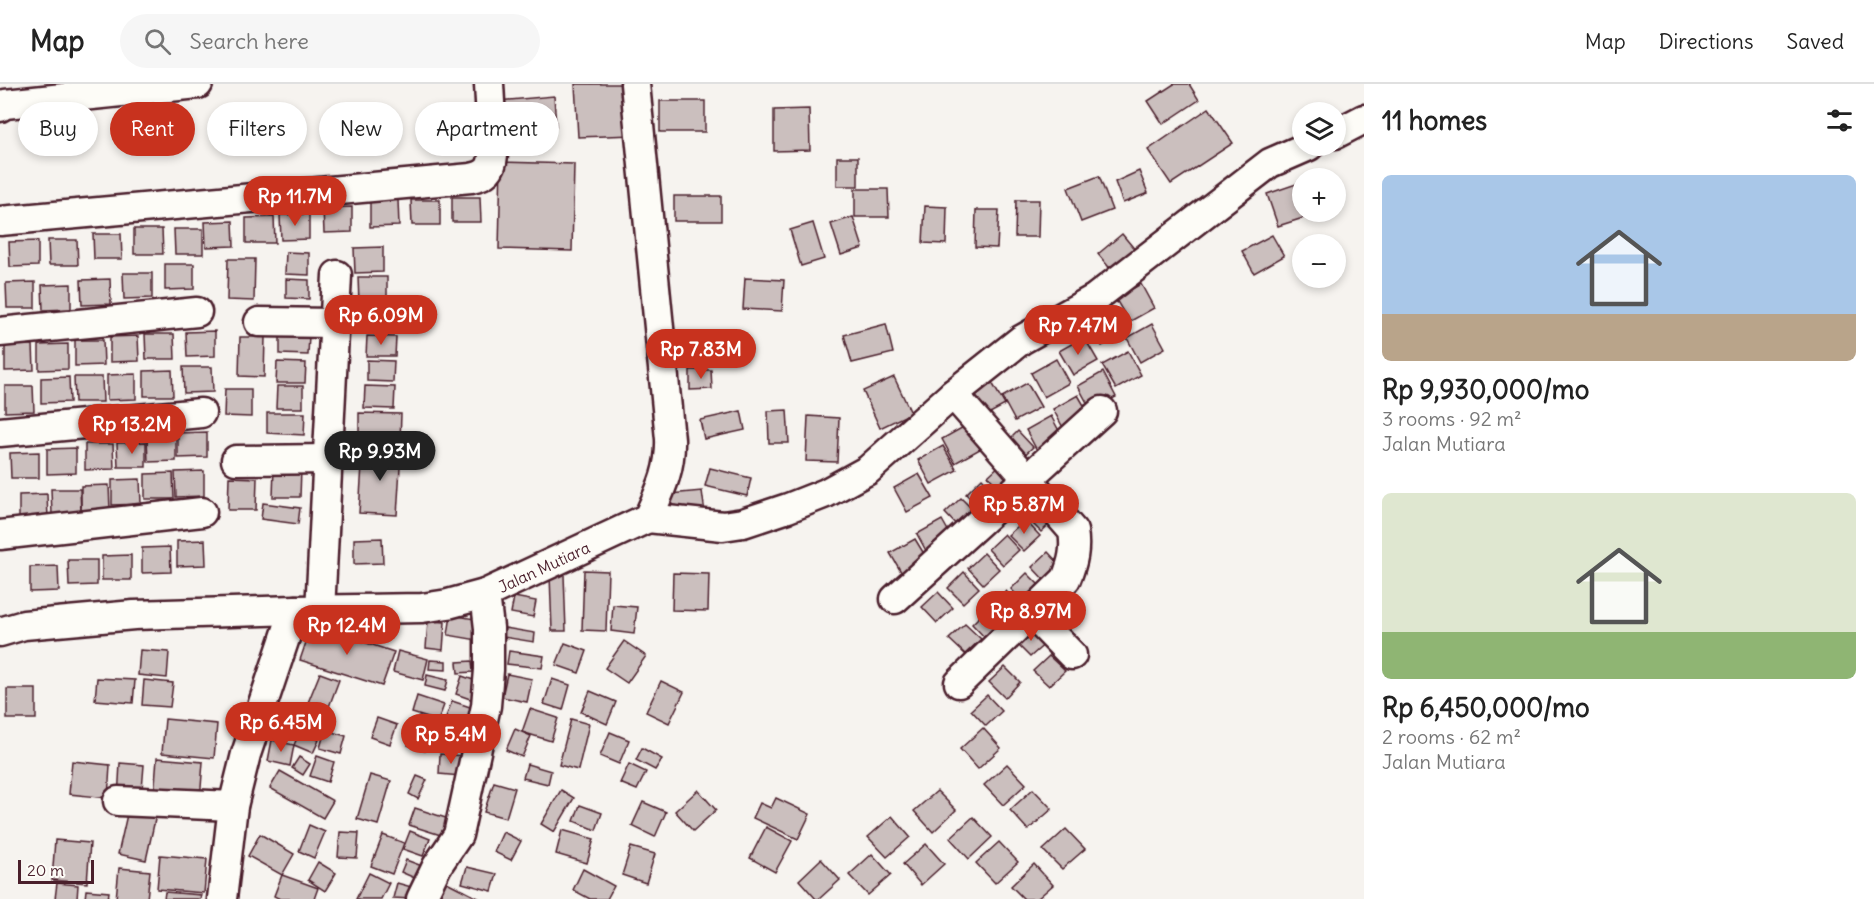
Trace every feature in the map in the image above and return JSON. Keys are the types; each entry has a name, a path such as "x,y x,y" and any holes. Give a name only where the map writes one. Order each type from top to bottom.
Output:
{"street":[{"path":"4,98 198,84"},
{"path":"0,221 459,180 482,176 489,171 493,155 489,84"},
{"path":"635,84 671,455 668,470 648,518 723,526 743,523 788,508 826,493 868,470 953,394 1021,340 1094,299 1270,163 1292,153"},
{"path":"1346,128 1364,119"},
{"path":"222,899 233,806 246,754 308,611 328,459 337,275"},
{"path":"0,332 197,312"},
{"path":"259,322 334,323"},
{"path":"953,394 1072,531 1075,545 1072,564 1066,579 959,683"},
{"path":"895,599 1102,411"},
{"path":"0,432 201,413"},
{"path":"236,460 328,459"},
{"path":"0,535 202,512"},
{"name":"Jalan Mutiara","path":"0,632 24,625 134,615 422,608 485,594 648,518"},
{"path":"421,899 437,866 458,835 486,706 489,628 485,594"},
{"path":"1030,613 1072,655"},
{"path":"118,801 233,806"}],"building":[{"path":"575,84 631,84 634,135 578,137"},
{"path":"1174,84 1189,84 1199,100 1163,124 1148,101"},
{"path":"554,96 554,102 497,102"},
{"path":"660,101 705,101 705,132 660,132"},
{"path":"1209,108 1233,143 1171,184 1148,150"},
{"path":"809,109 810,150 774,151 774,110"},
{"path":"837,157 858,157 858,186 837,186"},
{"path":"501,162 574,164 572,251 499,249"},
{"path":"1139,171 1148,193 1123,203 1115,182"},
{"path":"1099,176 1112,210 1081,222 1068,188"},
{"path":"1292,185 1292,222 1278,226 1267,194"},
{"path":"855,189 888,189 889,217 855,217"},
{"path":"674,196 721,196 721,221 674,221"},
{"path":"452,197 480,197 481,222 452,222"},
{"path":"398,200 399,226 370,227 370,201"},
{"path":"411,200 440,200 440,225 412,225"},
{"path":"1016,200 1039,200 1038,237 1015,237"},
{"path":"925,206 947,207 946,244 923,243"},
{"path":"352,207 352,232 324,233 323,208"},
{"path":"976,210 999,210 997,248 975,247"},
{"path":"309,214 309,239 281,240 280,215"},
{"path":"274,217 275,243 246,243 246,218"},
{"path":"853,217 863,248 841,255 831,224"},
{"path":"233,221 234,246 206,247 205,222"},
{"path":"813,223 824,259 801,266 790,230"},
{"path":"134,229 162,229 163,254 134,254"},
{"path":"174,229 203,229 203,254 175,254"},
{"path":"93,234 121,234 122,259 94,259"},
{"path":"1122,234 1141,257 1117,277 1098,254"},
{"path":"1272,235 1284,256 1254,273 1242,251"},
{"path":"48,240 77,240 78,265 49,265"},
{"path":"38,241 38,266 10,267 9,242"},
{"path":"383,247 383,272 355,273 354,248"},
{"path":"286,252 309,253 309,275 285,274"},
{"path":"228,259 255,259 254,301 227,300"},
{"path":"165,264 194,264 194,289 165,290"},
{"path":"123,273 152,273 152,298 124,299"},
{"path":"358,277 387,277 387,302 359,302"},
{"path":"745,278 784,280 782,311 743,309"},
{"path":"110,279 111,304 82,305 81,280"},
{"path":"286,279 309,280 309,299 286,298"},
{"path":"35,282 35,308 7,308 6,283"},
{"path":"71,284 71,309 43,310 42,285"},
{"path":"1141,284 1154,308 1129,322 1115,298"},
{"path":"367,307 396,308 395,332 366,331"},
{"path":"1114,308 1127,332 1102,346 1088,322"},
{"path":"886,324 893,353 852,363 844,335"},
{"path":"1152,324 1165,348 1140,362 1127,338"},
{"path":"215,331 215,356 187,357 186,332"},
{"path":"145,334 174,334 175,359 146,359"},
{"path":"280,334 309,335 308,355 280,354"},
{"path":"722,334 723,357 695,359 694,336"},
{"path":"138,336 139,361 110,362 110,337"},
{"path":"367,336 396,337 395,356 366,356"},
{"path":"240,337 265,337 264,377 239,376"},
{"path":"1084,337 1098,361 1073,375 1059,351"},
{"path":"75,340 103,340 104,365 75,366"},
{"path":"68,344 68,369 39,370 39,345"},
{"path":"5,345 33,345 34,370 5,371"},
{"path":"1128,351 1141,375 1116,389 1102,365"},
{"path":"1056,359 1069,383 1044,397 1031,373"},
{"path":"367,360 394,361 393,382 367,381"},
{"path":"277,362 306,363 305,383 276,383"},
{"path":"183,367 212,367 213,392 184,393"},
{"path":"172,370 173,396 144,396 144,371"},
{"path":"690,370 711,370 712,389 690,390"},
{"path":"1103,372 1116,397 1091,410 1078,386"},
{"path":"136,374 136,399 107,400 107,375"},
{"path":"69,377 70,402 41,403 41,378"},
{"path":"74,377 102,377 103,402 75,402"},
{"path":"894,377 911,413 880,428 863,391"},
{"path":"991,381 1005,405 979,419 965,395"},
{"path":"1027,383 1041,407 1015,421 1002,397"},
{"path":"5,386 33,386 34,411 5,412"},
{"path":"277,386 303,386 303,408 276,408"},
{"path":"365,386 395,387 394,409 364,408"},
{"path":"225,389 251,389 251,417 224,416"},
{"path":"1078,395 1092,419 1066,433 1053,409"},
{"path":"787,410 789,443 769,443 768,411"},
{"path":"741,411 745,430 704,439 700,420"},
{"path":"267,413 305,413 304,435 267,433"},
{"path":"359,413 401,414 400,441 359,440"},
{"path":"808,416 839,418 837,462 806,461"},
{"path":"1051,416 1064,440 1039,454 1026,430"},
{"path":"967,425 980,449 955,463 942,439"},
{"path":"1018,431 1033,447 1017,462 1002,447"},
{"path":"207,432 207,457 178,458 178,433"},
{"path":"176,436 176,461 148,462 147,437"},
{"path":"146,442 146,467 118,467 117,443"},
{"path":"85,444 113,444 114,469 85,470"},
{"path":"943,446 957,470 931,484 918,460"},
{"path":"76,448 76,473 47,474 47,449"},
{"path":"363,449 401,452 397,515 359,513"},
{"path":"39,452 39,478 11,478 10,453"},
{"path":"1004,461 1019,477 1003,492 988,476"},
{"path":"274,468 301,469 300,497 273,497"},
{"path":"710,468 751,478 747,496 705,486"},
{"path":"204,471 204,496 176,497 175,472"},
{"path":"173,473 174,499 145,499 145,474"},
{"path":"919,474 933,498 907,512 894,488"},
{"path":"229,477 257,478 256,510 228,510"},
{"path":"982,478 997,494 981,509 966,494"},
{"path":"140,479 141,504 112,505 112,480"},
{"path":"109,485 110,510 81,511 81,486"},
{"path":"51,489 80,489 81,514 52,515"},
{"path":"702,491 705,513 661,518 659,495"},
{"path":"47,494 48,519 19,520 19,495"},
{"path":"961,498 976,513 960,529 945,513"},
{"path":"1042,501 1057,517 1041,532 1026,517"},
{"path":"263,503 300,508 298,524 261,519"},
{"path":"942,520 955,543 930,558 917,534"},
{"path":"1025,520 1040,536 1024,551 1008,535"},
{"path":"1004,534 1019,550 1003,565 988,549"},
{"path":"382,538 383,563 354,564 354,539"},
{"path":"915,539 929,562 904,577 890,553"},
{"path":"205,540 206,565 177,566 177,541"},
{"path":"170,547 171,572 142,573 142,548"},
{"path":"1048,552 1063,568 1047,583 1032,567"},
{"path":"984,553 999,569 983,584 968,568"},
{"path":"131,555 131,580 102,580 102,556"},
{"path":"68,560 97,560 97,585 69,586"},
{"path":"58,566 59,591 30,592 30,567"},
{"path":"584,570 608,571 606,631 582,630"},
{"path":"964,572 979,588 963,603 948,588"},
{"path":"673,573 709,574 708,611 672,610"},
{"path":"1027,573 1043,589 1026,605 1011,589"},
{"path":"550,575 564,575 566,631 552,631"},
{"path":"1006,591 1021,607 1005,622 989,607"},
{"path":"938,592 953,608 937,623 922,607"},
{"path":"514,597 536,601 533,617 511,613"},
{"path":"613,605 637,607 634,634 611,631"},
{"path":"988,608 1004,624 987,640 972,624"},
{"path":"451,615 481,620 477,640 448,635"},
{"path":"428,621 445,622 443,650 426,648"},
{"path":"965,624 981,639 965,654 949,639"},
{"path":"312,625 394,652 382,686 300,660"},
{"path":"1031,626 1047,642 1030,657 1015,642"},
{"path":"505,628 535,633 534,642 503,637"},
{"path":"624,641 646,656 627,683 605,668"},
{"path":"565,643 587,651 579,673 556,665"},
{"path":"140,650 169,652 167,678 138,675"},
{"path":"398,651 428,659 423,680 393,672"},
{"path":"509,651 544,656 542,668 507,664"},
{"path":"1049,656 1065,671 1049,686 1033,671"},
{"path":"430,660 446,661 446,670 429,669"},
{"path":"472,661 473,672 458,673 457,662"},
{"path":"1005,667 1020,682 1005,698 989,682"},
{"path":"320,673 339,680 327,712 307,705"},
{"path":"507,674 532,679 527,702 502,697"},
{"path":"427,675 448,680 445,691 425,686"},
{"path":"462,676 479,682 473,700 456,694"},
{"path":"97,678 135,680 133,703 95,700"},
{"path":"552,679 570,685 563,710 544,704"},
{"path":"144,680 173,683 170,707 142,705"},
{"path":"661,681 684,692 669,723 646,712"},
{"path":"7,689 36,689 36,719 7,719"},
{"path":"590,691 616,702 607,724 581,712"},
{"path":"987,695 1002,711 986,726 971,710"},
{"path":"417,696 444,705 438,721 412,713"},
{"path":"452,701 476,709 470,724 446,717"},
{"path":"530,709 558,718 551,741 522,732"},
{"path":"280,712 297,713 296,726 278,725"},
{"path":"377,718 397,725 390,744 370,737"},
{"path":"165,719 217,724 214,758 162,753"},
{"path":"571,719 589,724 578,770 559,765"},
{"path":"416,726 433,732 425,751 408,745"},
{"path":"983,728 1001,748 978,769 960,749"},
{"path":"440,729 459,733 456,750 437,745"},
{"path":"515,729 531,736 522,757 506,750"},
{"path":"325,730 346,736 341,754 320,748"},
{"path":"300,731 319,740 313,753 294,745"},
{"path":"610,732 629,740 619,764 600,756"},
{"path":"272,740 294,745 290,766 268,761"},
{"path":"642,748 662,759 655,770 636,760"},
{"path":"440,754 463,756 461,776 439,774"},
{"path":"317,756 334,762 328,782 310,776"},
{"path":"299,757 310,764 303,775 292,768"},
{"path":"157,758 203,762 200,800 154,797"},
{"path":"72,761 110,765 108,798 69,794"},
{"path":"120,763 144,765 141,802 118,799"},
{"path":"527,764 551,771 548,784 523,778"},
{"path":"629,764 646,772 637,790 620,783"},
{"path":"1007,764 1026,784 1003,805 984,785"},
{"path":"280,771 333,801 323,818 270,788"},
{"path":"370,775 391,781 378,825 357,819"},
{"path":"417,776 427,780 418,799 409,794"},
{"path":"494,782 515,788 506,818 484,812"},
{"path":"1033,789 1052,809 1028,830 1010,810"},
{"path":"561,790 574,798 554,832 541,824"},
{"path":"698,790 716,810 693,831 675,811"},
{"path":"937,791 956,810 933,832 914,811"},
{"path":"776,798 810,814 798,839 753,818 760,803 771,808"},
{"path":"643,802 666,812 655,837 632,826"},
{"path":"580,805 602,813 596,830 574,821"},
{"path":"415,808 452,820 447,837 409,825"},
{"path":"128,810 156,815 146,860 118,854"},
{"path":"892,816 910,837 887,857 868,837"},
{"path":"973,817 992,837 969,859 950,838"},
{"path":"309,825 325,832 314,858 299,851"},
{"path":"766,827 792,841 775,872 750,858"},
{"path":"1066,829 1085,849 1062,869 1043,850"},
{"path":"562,830 594,839 587,863 556,854"},
{"path":"410,831 430,839 423,856 403,849"},
{"path":"340,832 359,833 357,858 338,857"},
{"path":"503,832 521,841 511,860 494,852"},
{"path":"260,834 294,854 282,875 248,856"},
{"path":"383,835 404,843 392,874 371,866"},
{"path":"55,840 90,843 87,883 52,880"},
{"path":"999,842 1018,862 995,883 976,863"},
{"path":"926,844 944,864 921,885 903,864"},
{"path":"631,847 655,854 646,883 622,875"},
{"path":"872,854 891,875 868,895 849,875"},
{"path":"160,855 207,859 204,893 157,889"},
{"path":"821,859 840,880 819,899 816,899 799,880"},
{"path":"406,860 422,866 417,879 401,872"},
{"path":"318,862 336,873 325,891 308,880"},
{"path":"1034,864 1053,885 1037,899 1024,899 1011,886"},
{"path":"467,867 497,874 492,891 462,883"},
{"path":"119,868 150,871 147,899 116,899"},
{"path":"583,869 614,886 607,899 590,899 573,890"},
{"path":"369,873 389,883 381,899 356,899"},
{"path":"282,875 318,888 314,899 280,899 274,896"},
{"path":"437,877 480,899 427,899"},
{"path":"57,883 78,885 77,899 55,899"},
{"path":"397,883 415,888 412,899 393,898"},
{"path":"86,890 109,892 108,899 85,899"},
{"path":"165,892 201,895 200,899 164,899"}]}
